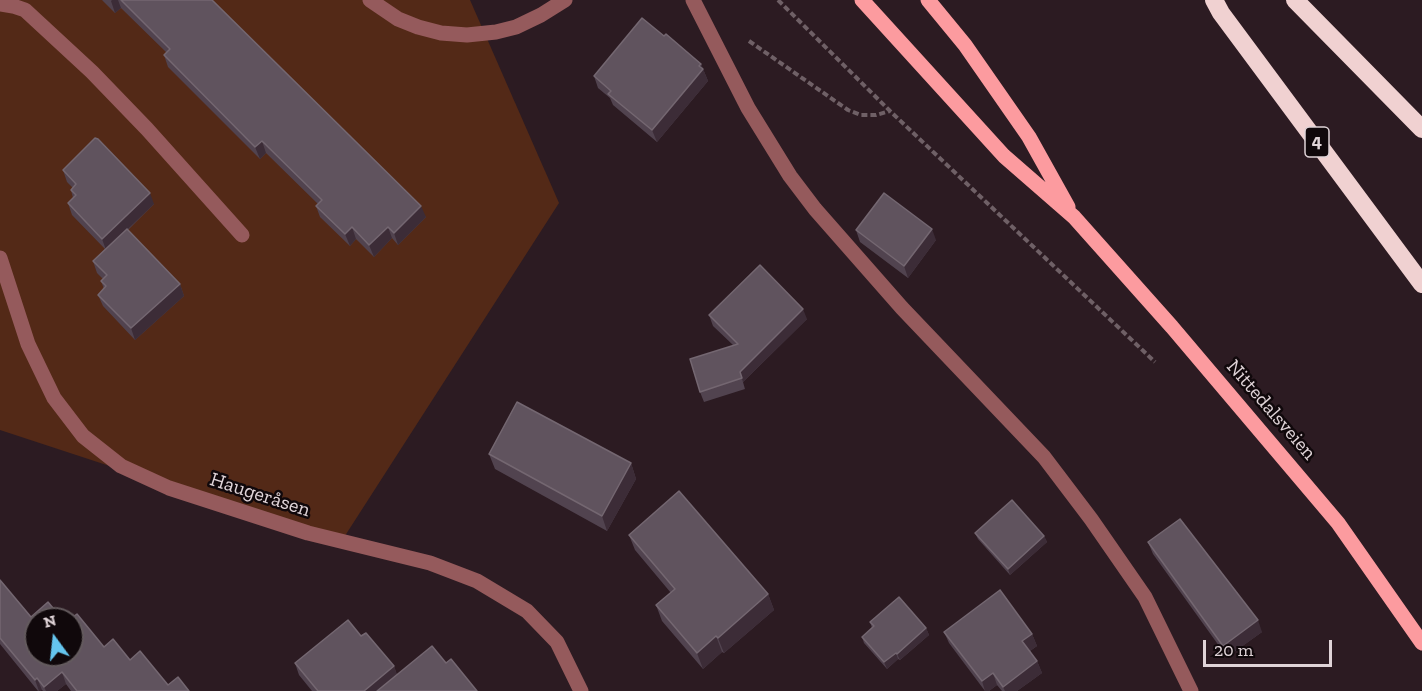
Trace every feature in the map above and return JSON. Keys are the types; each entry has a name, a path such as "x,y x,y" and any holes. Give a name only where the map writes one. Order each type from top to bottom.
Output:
{"highway":[{"name":"4","path":"1214,0 1221,13 1422,284"},
{"path":"1295,0 1422,129"}],"main road":[{"name":"Nittedalsveien","path":"862,0 1004,156 1074,217 1172,327 1338,523 1422,643"},
{"name":"Nittedalsveien","path":"928,0 965,45 1023,129 1074,217"}],"street":[{"path":"370,0 398,20 441,33 467,35 516,27 564,0"},
{"path":"693,0 748,108 802,193 902,308 1044,457 1091,519 1145,597 1191,691"},
{"path":"0,4 25,10 92,72 147,129 242,235"},
{"name":"Haugeråsen","path":"0,258 28,344 54,398 84,436 121,466 169,488 298,530 430,563 477,581 527,611 557,642 581,691"}],"path":[{"path":"778,0 890,111 1155,362"},
{"path":"747,40 848,110 861,115 876,115 890,111"}],"shaded area":[{"path":"0,0 470,0 559,203 341,542 0,430"}],"building":[{"path":"121,0 212,0 421,206 394,233 388,227 369,245 352,227 345,234 316,206 322,200 262,141 255,147 164,55 170,49"},
{"path":"642,18 664,36 666,34 701,64 699,66 703,69 652,130 608,94 611,91 594,76"},
{"path":"95,138 150,193 102,239 68,203 76,195 71,190 76,184 63,170"},
{"path":"884,193 932,229 904,266 856,230"},
{"path":"127,229 180,284 131,328 98,295 106,286 101,281 107,275 93,261"},
{"path":"760,265 803,309 740,372 742,378 700,392 690,359 738,344 709,315"},
{"path":"517,402 631,463 602,516 489,454"},
{"path":"679,491 768,594 718,638 716,636 697,653 656,605 675,589 629,535"},
{"path":"1012,500 1044,536 1008,569 975,533"},
{"path":"1180,519 1258,620 1223,646 1148,542"},
{"path":"0,580 24,609 24,667 0,638"},
{"path":"1000,590 1032,634 1022,641 1037,661 1003,687 993,673 982,681 944,632"},
{"path":"899,597 926,628 897,654 884,662 862,637 874,626 870,622"},
{"path":"48,602 52,607 42,607"},
{"path":"348,620 361,636 366,633 394,666 364,691 318,691 295,663"},
{"path":"84,623 104,647 113,639 130,660 140,651 168,685 178,677 189,691 77,691 62,672 44,687 37,678 35,680 24,667 84,667"},
{"path":"432,646 446,663 451,659 477,691 377,691"}]}
